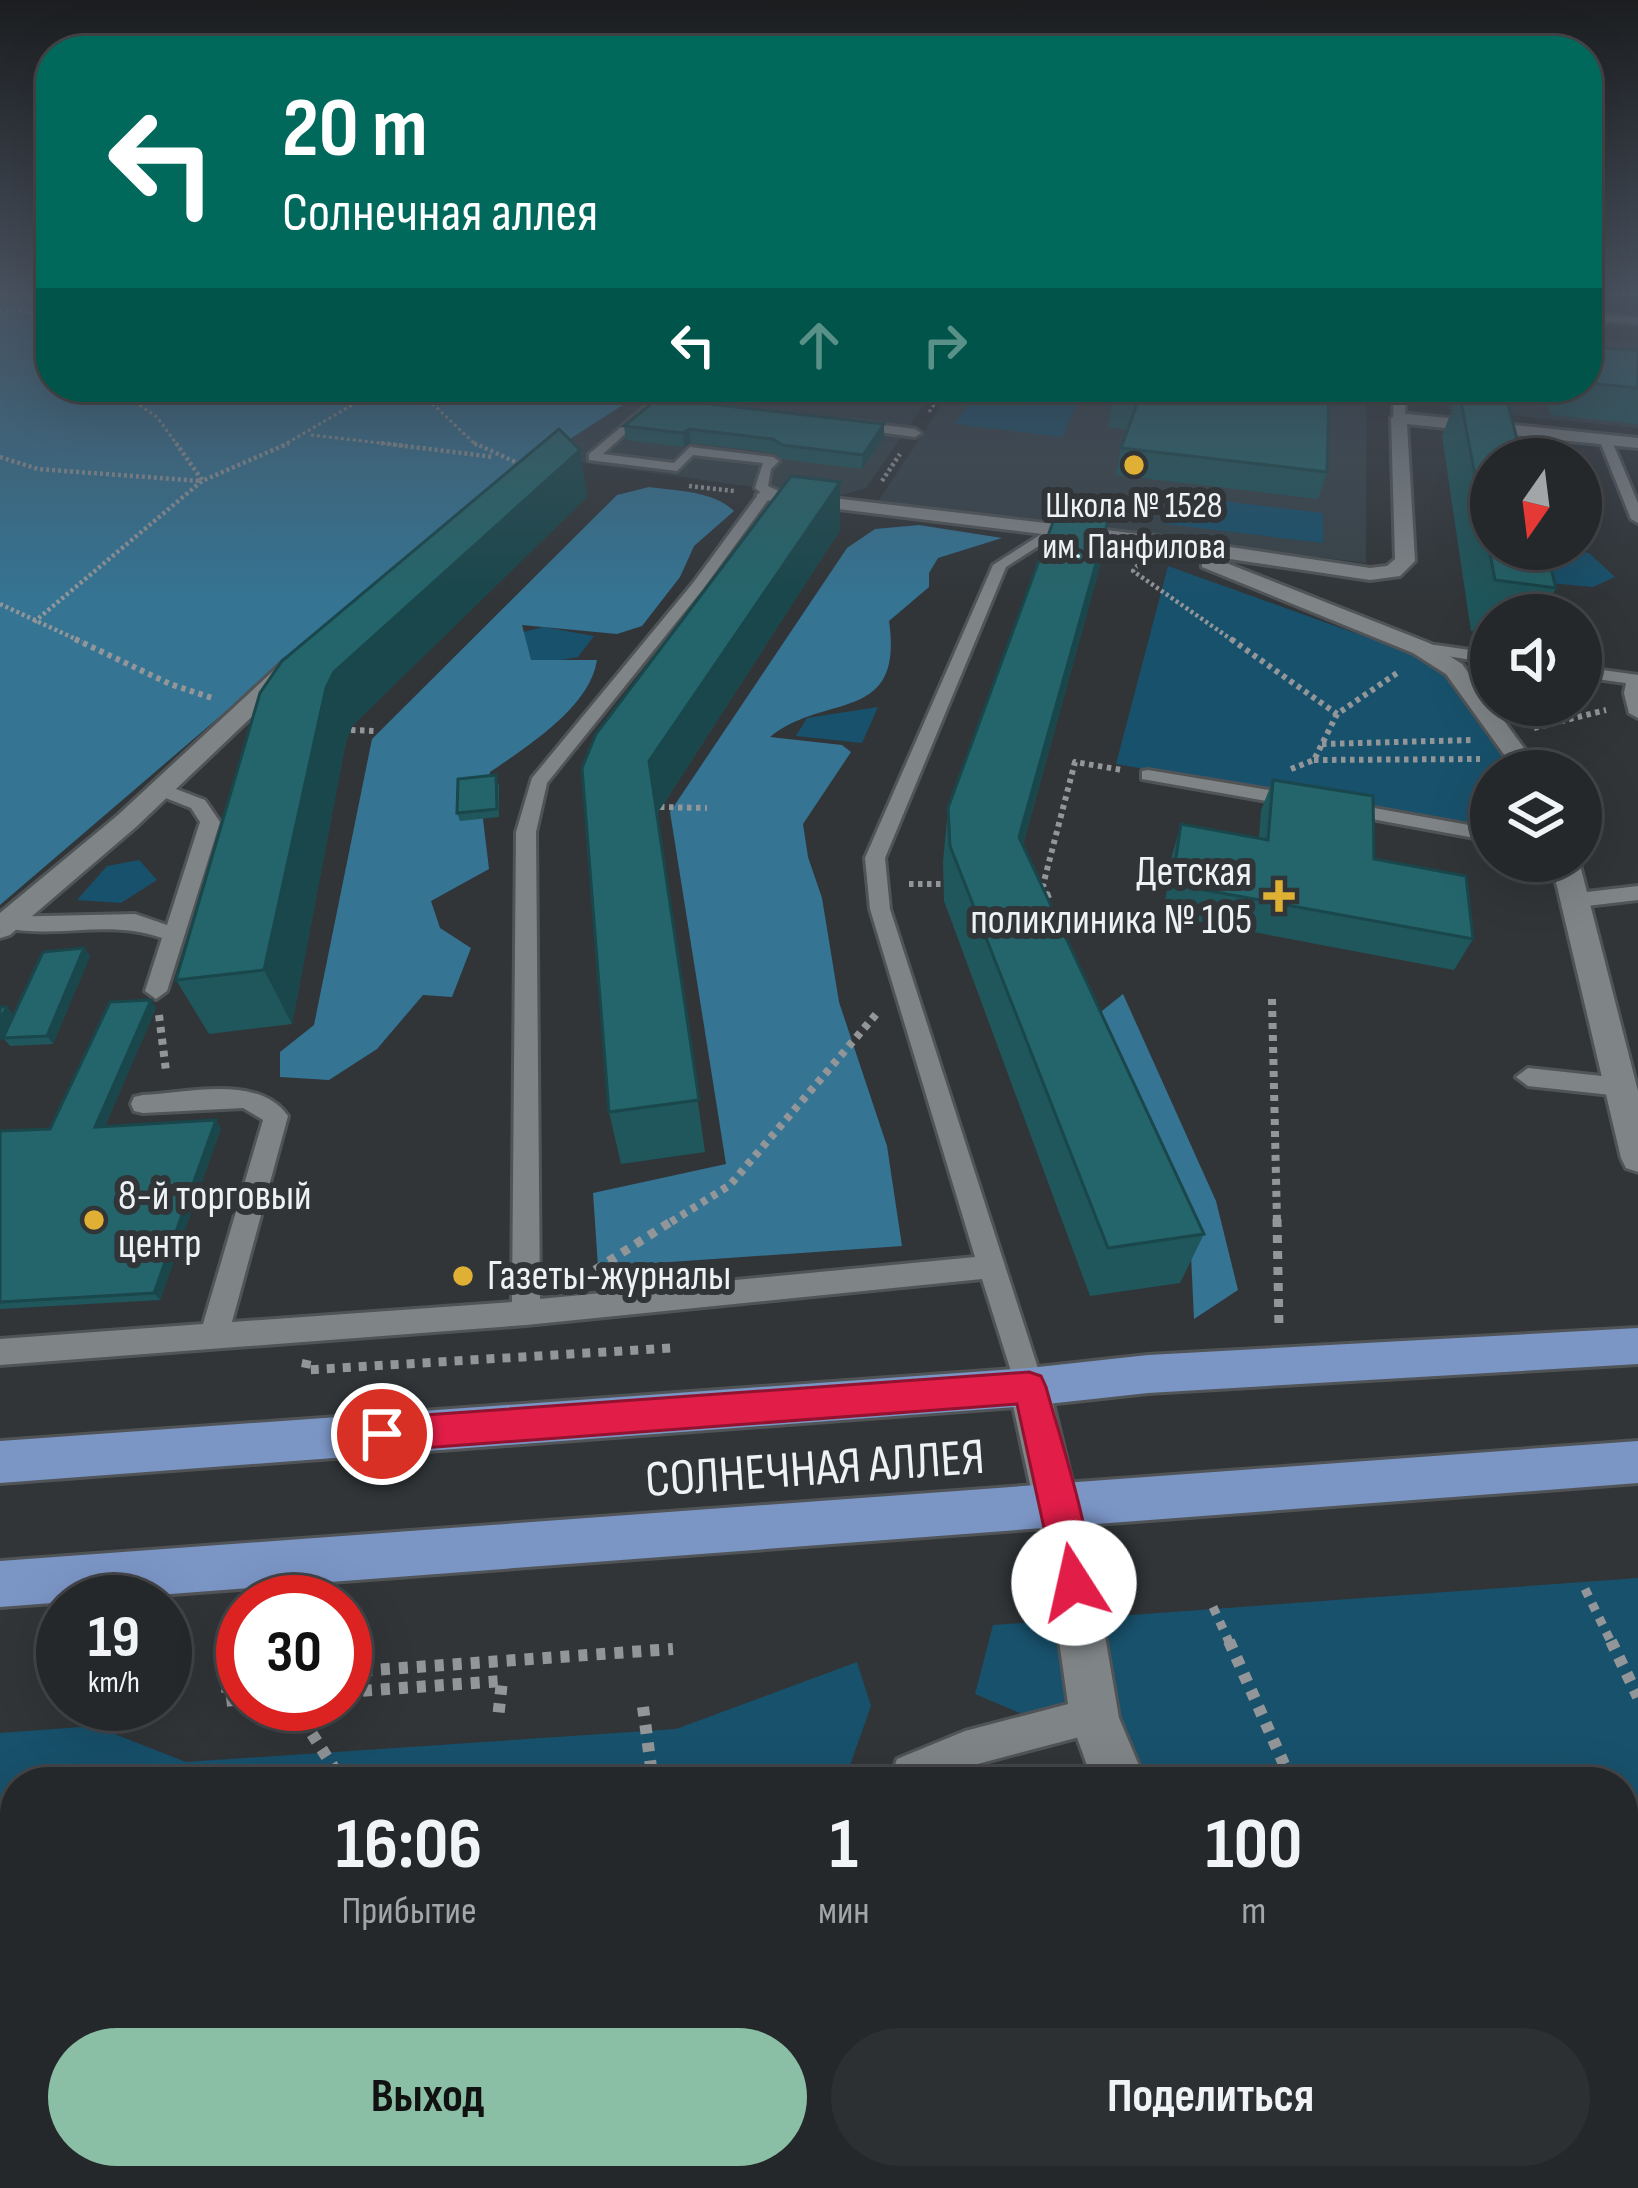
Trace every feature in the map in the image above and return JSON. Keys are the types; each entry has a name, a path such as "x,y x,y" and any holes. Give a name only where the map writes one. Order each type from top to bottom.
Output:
{"main road":[{"name":"СОЛНЕЧНАЯ АЛЛЕЯ","path":"0,1462 1029,1387 1148,1374 1638,1346"},
{"name":"СОЛНЕЧНАЯ АЛЛЕЯ","path":"0,1584 1638,1462"}],"street":[{"path":"776,496 1156,542 1370,574 1394,572 1405,561 1399,418 1638,443"},
{"path":"1156,542 1421,648 1454,669 1515,750"},
{"path":"3,925 312,649"},
{"path":"1572,882 1638,1158"},
{"path":"1029,1387 1060,1504 1082,1623 1091,1716 1114,1767"}],"lane":[{"path":"526,1313 526,832 538,782 776,496 761,488 765,468 773,461 690,451 677,467 593,457 655,402"},
{"path":"1399,418 1400,402"},
{"path":"837,424 915,433"},
{"path":"1605,439 1638,519"},
{"path":"1029,1387 880,909 875,858 1000,565 1054,530"},
{"path":"1421,648 1470,655"},
{"path":"1602,675 1636,680 1638,713"},
{"path":"1148,775 1470,831"},
{"path":"156,991 210,822 198,803 160,789"},
{"path":"1578,900 1638,893"},
{"path":"3,925 135,921 174,935"},
{"path":"1528,1077 1620,1087"},
{"path":"156,1103 246,1099 277,1116 214,1335"},
{"path":"0,1352 526,1313 988,1267"},
{"path":"922,1767 965,1749 1091,1716"}],"path":[{"path":"135,402 157,417 202,481"},
{"path":"34,622 202,481 308,435 360,402"},
{"path":"429,402 494,458"},
{"path":"308,435 525,466"},
{"path":"0,457 38,470 202,481"},
{"path":"1156,542 1133,571 1337,714"},
{"path":"0,604 170,684 243,708"},
{"path":"1313,760 1337,714 1408,665 1421,648"},
{"path":"351,730 376,731"},
{"path":"1237,790 1313,760 1470,764"},
{"path":"1055,917 1043,885 1075,762 1148,775"},
{"path":"660,807 707,808"},
{"path":"1027,885 1043,885"},
{"path":"526,1313 730,1185 902,984"},
{"path":"156,991 156,1103"},
{"path":"1272,999 1279,1336"},
{"path":"537,1356 670,1348"},
{"path":"1585,1589 1638,1697"},
{"path":"1214,1607 1285,1767"},
{"path":"372,1670 673,1649"},
{"path":"372,1690 502,1681 498,1719"},
{"path":"643,1707 651,1767"},
{"path":"312,1734 333,1767"}],"shaded area":[{"path":"0,395 36,395 36,402 627,402 463,508 0,905"},
{"path":"1602,395 1638,395 1638,428 1448,409 1446,402 1602,402"},
{"path":"549,402 926,402 866,488 832,498 504,452"},
{"name":"Школа № 1528 им. Панфилова","path":"944,402 1366,402 1366,563 877,503"},
{"path":"969,402 1078,402 1062,437 955,424"},
{"path":"649,487 706,496 734,511 694,546 680,577 642,626 617,634 522,625 531,660 597,660 583,694 570,709 539,738 490,772 483,819 489,869 431,901 440,928 471,948 452,997 423,995 377,1049 329,1080 280,1077 280,1052 314,1025 372,739 617,495"},
{"path":"1172,495 1323,513 1323,543 1165,524"},
{"path":"919,525 1002,538 938,558 929,573 929,587 889,621 890,654 884,677 872,692 792,723 770,737 842,745 851,752 803,824 822,898 839,1002 887,1146 902,1246 598,1267 593,1193 726,1164 670,812 847,548 875,529"},
{"path":"1602,565 1615,577 1593,587 1549,583 1549,570 1602,570"},
{"path":"1168,566 1408,652 1446,672 1470,702 1470,726 1489,726 1506,750 1470,750 1470,825 1116,764"},
{"path":"544,627 594,636 578,657 533,665 515,634"},
{"path":"878,707 862,743 796,736 807,718"},
{"path":"139,860 157,880 121,903 77,900 107,866"},
{"path":"1123,994 1216,1201 1238,1290 1194,1319 1190,1233 1097,1015"},
{"path":"1638,1578 1638,1767 1146,1767 975,1694 993,1625"},
{"path":"857,1662 871,1706 849,1767 0,1767 0,1733 107,1731 186,1762 676,1729"}],"building":[{"path":"653,402 693,402 884,424 863,455 782,445 773,439 624,426"},
{"path":"1112,402 1329,402 1327,472 1121,448 1137,404"},
{"path":"1461,402 1508,402 1517,438 1470,438 1470,449"},
{"path":"559,429 580,450 334,672 326,688 264,970 176,980 260,693 282,661"},
{"path":"791,476 840,482 649,761 699,1100 609,1112 582,768 596,734"},
{"path":"1056,514 1108,521 1019,837 1204,1234 1108,1248 950,846 948,808"},
{"path":"1493,570 1551,570 1556,588 1495,580"},
{"path":"496,775 497,809 457,813 458,779"},
{"path":"1273,780 1373,796 1374,859 1466,876 1473,939 1172,884 1181,824 1268,840"},
{"path":"84,948 47,1036 3,1038 43,952"},
{"name":"8-й торговый центр","path":"151,1000 95,1127 216,1120 154,1293 0,1302 0,1131 50,1129 110,1002"}],"place":[{"name":"Школа № 1528 им. Панфилова","path":"1134,465"},
{"name":"Детская поликлиника № 105","path":"1279,896"},
{"name":"8-й торговый центр","path":"94,1220"},
{"name":"Газеты-журналы","path":"463,1276"}],"route":[{"path":"382,1434 1029,1387 1060,1504 1074,1583"}]}
